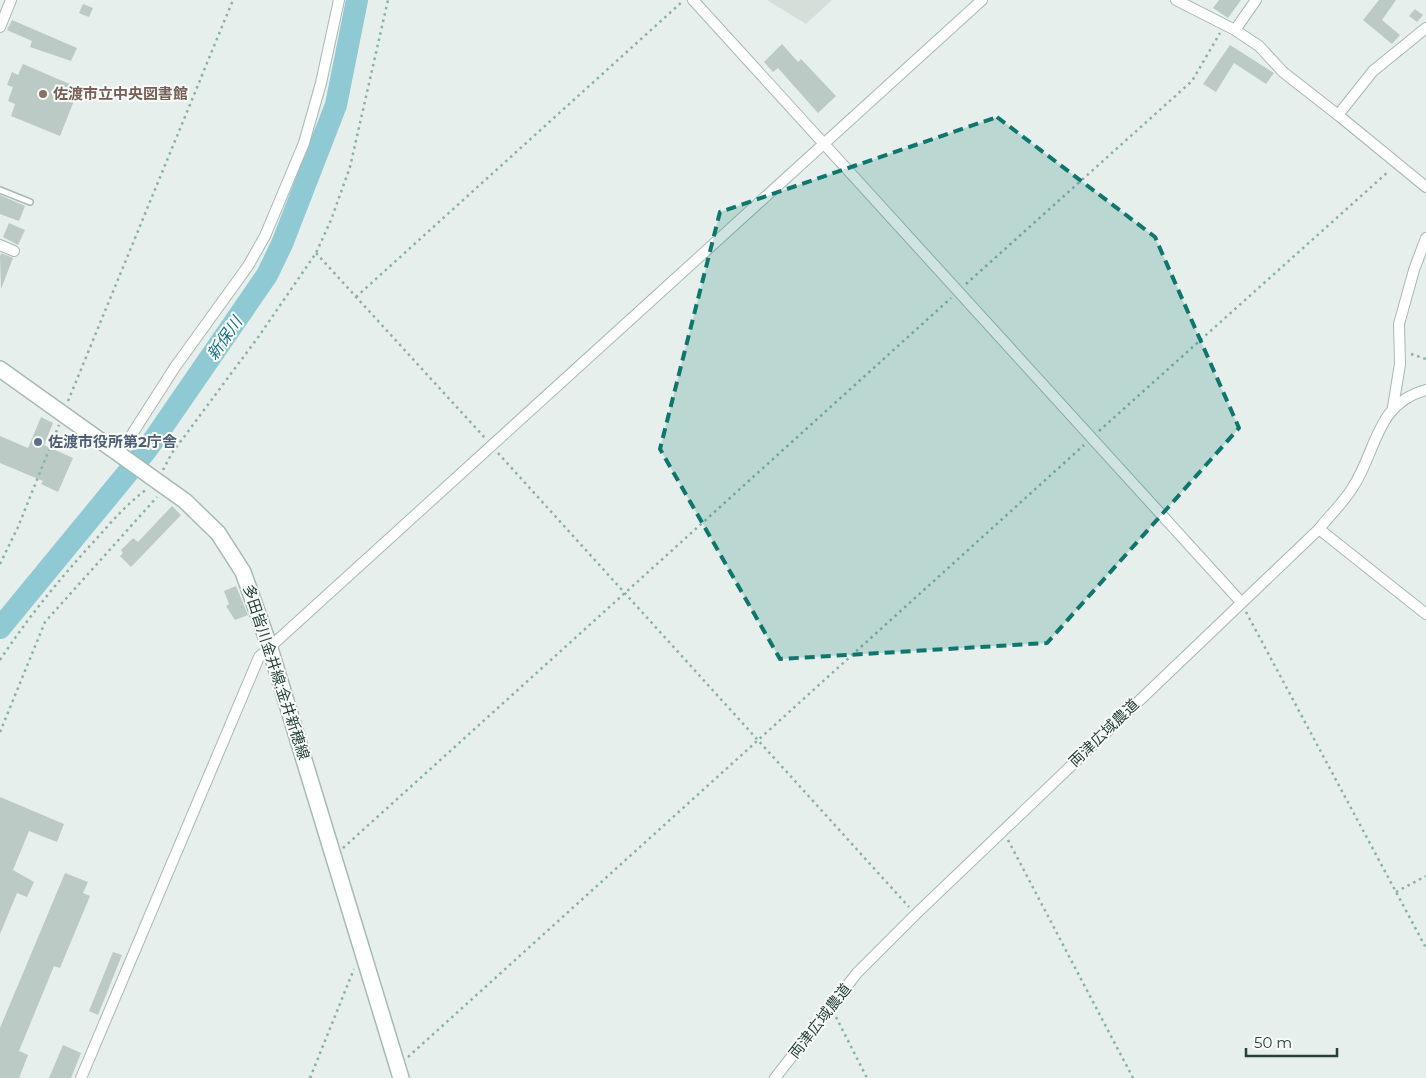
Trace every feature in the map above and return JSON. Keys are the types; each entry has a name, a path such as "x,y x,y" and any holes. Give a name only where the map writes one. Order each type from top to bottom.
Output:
{"main road":[{"name":"多田皆川金井線;金井新穂線","path":"0,370 116,452 203,517 232,553 244,572 270,645 399,1072"}],"street":[{"path":"0,27 11,0"},
{"path":"116,452 127,442 175,367 248,266 265,236 304,143 321,83 339,0"},
{"path":"694,0 1241,602"},
{"path":"81,1078 258,657 982,0"},
{"path":"1176,0 1235,30 1259,46 1283,72 1426,187"},
{"path":"1235,30 1256,0"},
{"path":"1338,115 1373,71 1426,28"},
{"path":"1393,407 1399,353 1399,324 1414,270 1426,238"},
{"path":"0,245 14,251"},
{"name":"両津広域農道","path":"775,1078 858,973 916,914 1319,528 1354,487 1393,407 1413,393 1426,390"},
{"path":"1319,528 1426,614"}],"lane":[{"path":"0,190 30,202"}],"path":[{"path":"0,564 22,519 62,414 233,0"},
{"path":"0,732 45,622 161,485 172,453 264,328 316,253 331,220 350,167 388,0"},
{"path":"356,297 684,0"},
{"path":"334,856 1192,81 1224,25"},
{"path":"399,1072 759,740 1091,438 1397,164"},
{"path":"316,253 916,914"},
{"path":"1399,353 1426,359"},
{"path":"0,660 26,622 74,562 132,500 161,485"},
{"path":"1241,602 1426,948"},
{"path":"1003,831 1133,1078"},
{"path":"1396,892 1426,876"},
{"path":"310,1078 355,968 364,959"},
{"path":"831,1008 867,1078"}],"highlighted area":[{"path":"997,117 1155,237 1239,428 1047,643 780,659 660,449 720,212"}],"shaded area":[{"path":"767,0 832,0 806,24"}],"building":[{"path":"1219,0 1241,0 1228,18 1213,8"},
{"path":"1379,0 1396,0 1382,20 1400,35 1392,44 1363,20"},
{"path":"83,4 93,8 89,17 79,13"},
{"path":"1415,9 1423,15 1417,22 1409,16"},
{"path":"12,20 77,48 71,61 30,47 32,41 7,30"},
{"path":"782,44 798,62 801,59 836,96 818,113 778,68 773,72 764,62"},
{"path":"1230,45 1274,73 1266,84 1234,63 1216,92 1203,84"},
{"name":"佐渡市立中央図書館","path":"23,64 79,88 60,136 11,116 15,104 8,101 13,87 7,85 12,72 18,75"},
{"path":"0,195 25,206 19,221 0,214"},
{"path":"9,223 25,230 18,245 3,237"},
{"path":"1,253 13,258 1,289 0,257"},
{"path":"41,417 53,423 44,445 73,458 58,492 41,484 43,481 0,463 0,436 28,448"},
{"path":"172,506 181,515 131,567 120,556 123,553 121,550 133,538 138,542"},
{"path":"236,586 248,615 235,620 226,606 229,604 224,591"},
{"path":"0,797 64,824 57,842 29,831 13,870 34,882 27,897 17,893 0,934"},
{"path":"65,873 88,882 83,893 90,896 60,968 54,966 19,1051 28,1055 19,1078 0,1078 0,1028"},
{"path":"113,952 122,955 98,1015 89,1011"},
{"path":"63,1045 81,1053 71,1078 49,1078"}],"waterway":[{"name":"新保川","path":"0,628 148,448 267,275 282,244 336,105 357,0"}],"place":[{"name":"佐渡市立中央図書館","path":"43,94"},
{"name":"佐渡市役所第2庁舎","path":"38,442"}]}
